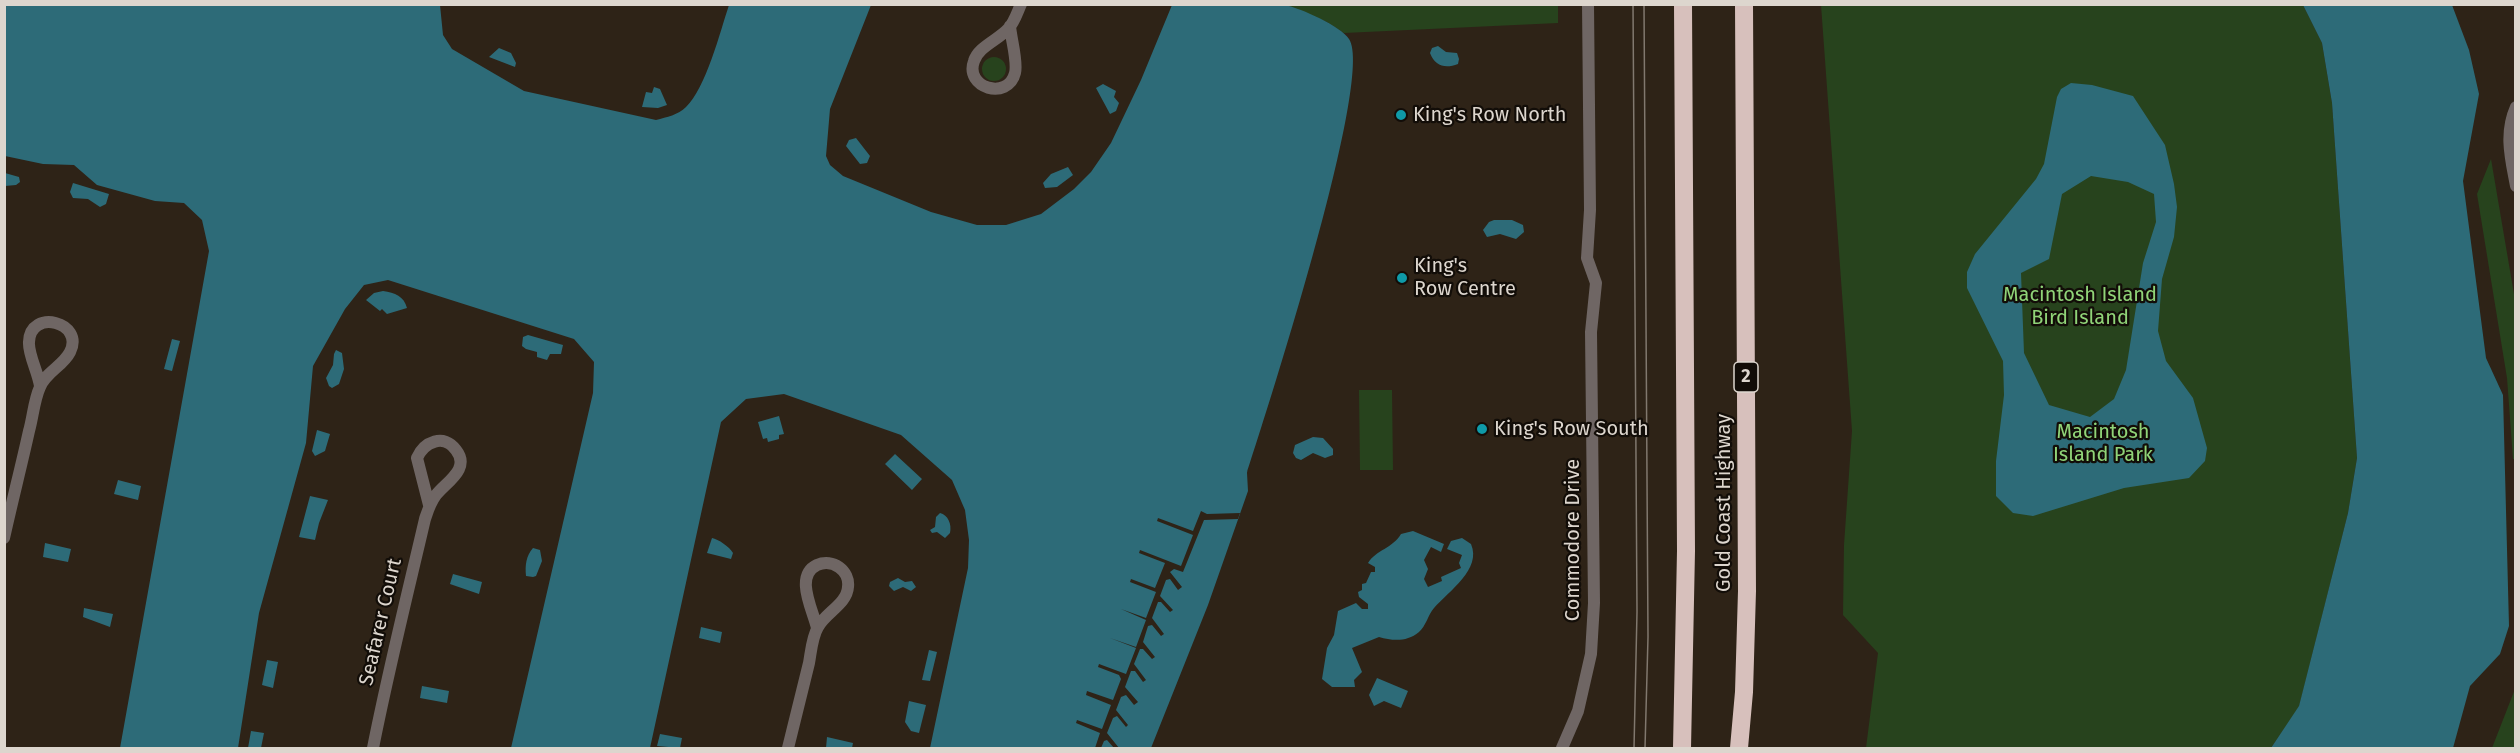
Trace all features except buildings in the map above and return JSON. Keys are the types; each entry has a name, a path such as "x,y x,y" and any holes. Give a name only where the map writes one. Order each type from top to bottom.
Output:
{"highway":[{"name":"Gold Coast Highway","path":"1682,748 1686,551 1683,4"},
{"name":"Gold Coast Highway","path":"1739,748 1744,692 1747,591 1744,4"}],"street":[{"path":"1011,26 975,57 972,71 979,83 985,87 999,89 1006,86 1015,75 1011,26 1021,4"},
{"name":"Commodore Drive","path":"1562,748 1578,711 1591,654 1594,603 1591,332 1596,283 1587,258 1590,210 1588,4"},
{"path":"2516,107 2509,129 2508,144 2516,186"},
{"path":"4,538 40,386 29,338 36,326 49,321 56,322 63,325 71,336 71,350 40,386"},
{"name":"Seafarer Court","path":"373,748 388,675 429,506 459,470 460,456 456,449 445,441 430,442 424,446 417,458 429,506"},
{"path":"788,748 817,628 847,593 848,578 833,564 826,563 812,568 805,580 805,588 817,628"}],"green space":[{"path":"1285,5 1558,5 1558,23 1344,33 1327,22"},
{"name":"Macintosh Island Park","path":"1821,5 2303,5 2322,43 2332,103 2357,458 2348,513 2299,707 2271,748 1866,748 1878,653 1843,615 1844,545 1852,431"},
{"path":"989,57 999,57 1006,64 1006,74 999,81 989,81 982,74 982,64"},
{"path":"2491,159 2515,300 2515,459 2513,459 2507,378 2477,194"},
{"path":"1359,390 1392,390 1393,470 1360,470"},
{"path":"2515,689 2515,748 2492,748"}],"water":[{"path":"1281,4 1329,23 1349,39 1353,66 1347,115 1333,177 1275,386 1247,473 1248,491 1208,605 1151,748 930,748 968,568 969,540 965,510 952,480 901,435 784,394 746,399 721,422 650,748 511,748 593,393 594,362 574,339 388,280 364,285 345,309 313,366 306,443 259,613 238,748 120,748 209,251 202,220 184,203 155,201 97,185 74,165 43,164 5,156 5,5 440,5 443,35 452,49 524,91 656,120 679,112 686,107 700,87 712,59 729,5 871,5 830,109 826,156 830,165 843,176 931,212 977,225 1006,225 1041,214 1074,189 1091,172 1111,143 1141,80 1172,5"},
{"path":"2303,5 2452,5 2469,50 2479,94 2463,181 2486,358 2503,395 2509,626 2500,654 2470,686 2453,748 2271,748 2299,706 2348,513 2357,458 2332,103 2322,43"},
{"path":"1438,46 1446,52 1457,53 1458,64 1445,66 1438,64 1430,53 1432,48"},
{"path":"499,48 511,53 516,63 515,67 489,57"},
{"path":"2071,83 2092,85 2133,96 2165,145 2177,207 2174,237 2162,279 2158,331 2166,361 2193,398 2207,448 2205,461 2189,478 2124,488 2033,516 2013,513 1996,496 1996,461 2004,395 2003,361 1967,288 1967,272 1975,254 2036,179 2044,164 2057,97 2061,89","holes":["2091,176 2128,182 2154,194 2156,222 2143,263 2126,370 2114,399 2090,417 2049,405 2024,353 2021,273 2049,259 2062,194"]},
{"path":"1103,84 1116,91 1114,97 1119,103 1116,111 1110,114 1096,88"},
{"path":"654,87 660,89 667,105 658,108 642,107 646,92 652,93"},
{"path":"856,138 870,156 867,163 860,164 846,146 849,140"},
{"path":"1068,167 1073,175 1057,187 1045,188 1043,183 1051,174"},
{"path":"5,173 19,177 20,182 16,185 5,186"},
{"path":"73,183 109,194 106,204 100,207 88,199 73,198 70,192"},
{"path":"1512,220 1523,225 1524,232 1516,239 1500,234 1487,237 1483,230 1489,222"},
{"path":"383,291 398,296 407,308 387,314 366,300 374,293"},
{"path":"528,335 563,345 561,354 550,354 547,360 537,357 537,352 522,346 523,337"},
{"path":"172,339 180,341 172,371 164,369"},
{"path":"336,350 342,353 344,369 339,384 332,388 326,378 333,365"},
{"path":"779,416 784,434 779,435 779,439 768,442 767,438 763,439 758,422"},
{"path":"317,430 330,434 325,451 315,456 312,451"},
{"path":"1313,437 1323,438 1333,449 1333,455 1325,458 1313,453 1301,460 1296,458 1293,453 1295,445"},
{"path":"895,454 922,479 912,490 885,464"},
{"path":"118,480 141,486 138,500 114,494"},
{"path":"310,496 328,500 315,540 299,537"},
{"path":"940,513 950,523 950,533 945,538 930,530 935,527 936,517"},
{"path":"1413,531 1444,544 1441,552 1431,547 1424,560 1428,569 1424,579 1428,587 1442,581 1441,577 1461,568 1459,563 1462,555 1447,549 1451,541 1462,538 1471,544 1472,562 1468,571 1434,608 1419,632 1410,638 1400,640 1379,637 1352,648 1362,672 1354,680 1355,687 1332,687 1322,679 1327,648 1334,635 1338,611 1356,603 1362,609 1368,609 1368,604 1359,597 1358,592 1362,590 1362,584 1366,583 1371,572 1375,572 1375,567 1368,563 1375,555 1394,543 1401,534"},
{"path":"712,538 724,544 733,553 731,559 707,553"},
{"path":"45,543 71,549 68,562 43,557"},
{"path":"533,548 540,550 542,561 536,576 533,577 526,576 526,568 527,557"},
{"path":"453,574 482,582 479,594 450,584"},
{"path":"898,578 905,582 912,581 916,587 911,591 903,587 894,591 889,586 890,582"},
{"path":"84,608 113,614 110,627 83,617"},
{"path":"701,627 722,632 720,643 699,638"},
{"path":"929,650 937,652 930,681 922,680"},
{"path":"267,660 278,662 273,688 262,685"},
{"path":"1377,678 1408,691 1401,708 1384,701 1374,706 1369,695"},
{"path":"422,686 449,691 447,703 420,698"},
{"path":"909,701 926,705 919,733 911,731 905,722"},
{"path":"251,731 264,733 261,748 248,748"},
{"path":"660,734 682,738 680,748 657,746"},
{"path":"827,737 853,743 852,748 826,748"}],"pier":[{"path":"1201,511 1207,514 1240,513 1238,519 1204,520 1183,572 1174,569 1170,572 1182,587 1178,590 1170,579 1166,580 1160,596 1173,610 1170,612 1161,602 1158,602 1152,618 1164,634 1161,636 1152,625 1148,626 1143,642 1155,657 1152,659 1143,649 1140,649 1134,664 1146,680 1143,682 1135,671 1131,671 1125,687 1138,702 1134,705 1126,695 1121,697 1116,710 1128,725 1126,727 1117,716 1113,718 1107,733 1119,748 1114,748 1107,740 1101,748 1095,748 1100,733 1076,723 1077,720 1102,729 1111,705 1086,695 1087,691 1113,700 1121,679 1119,675 1098,667 1099,664 1126,674 1136,648 1110,638 1136,647 1146,620 1121,609 1146,618 1156,592 1130,582 1131,579 1155,588 1165,563 1139,553 1140,550 1181,566 1193,535 1157,521 1158,518 1193,531"}],"tram line":[{"path":"1633,4 1637,612 1634,748"},
{"path":"1644,4 1648,637 1645,748"}],"place":[{"name":"King's Row North","path":"1401,115"},
{"name":"King's Row Centre","path":"1402,278"},
{"name":"King's Row South","path":"1482,429"}],"park label":[{"name":"Macintosh Island Bird Island","path":"2080,306"}]}
